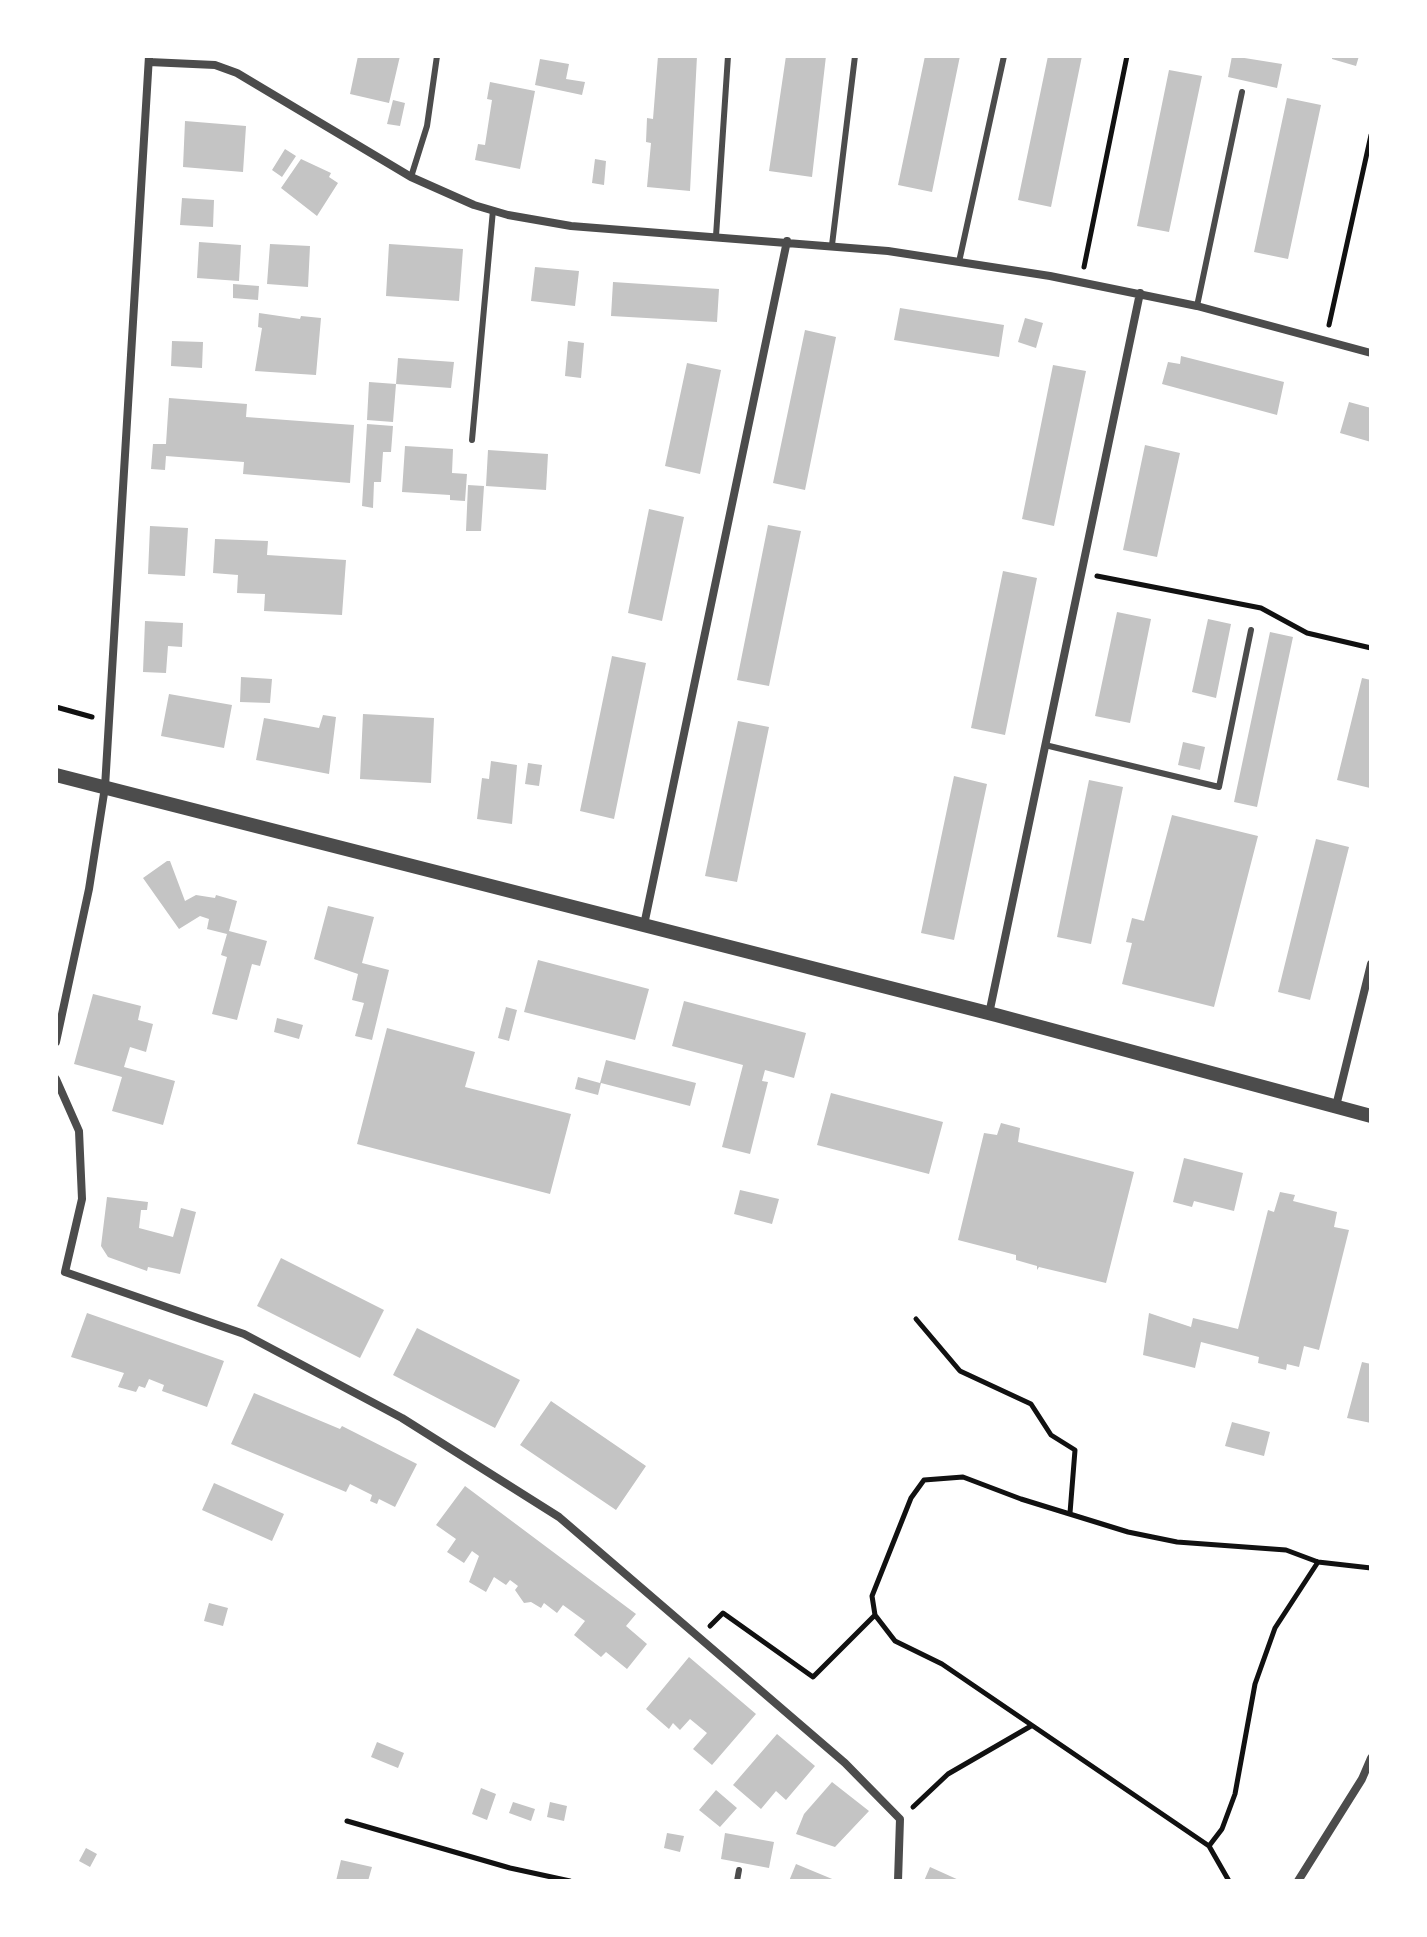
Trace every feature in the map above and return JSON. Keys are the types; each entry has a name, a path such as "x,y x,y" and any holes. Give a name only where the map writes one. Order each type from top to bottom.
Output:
{"street":[{"path":"56,1042 94,865 105,787 149,59 215,65 237,73 411,177 493,210 571,226 832,245 959,262 1140,293 1371,353"},
{"path":"644,925 787,241"},
{"path":"989,1014 1140,293"},
{"path":"56,775 989,1014 1371,1116"},
{"path":"1336,1106 1371,964"},
{"path":"56,1079 79,1131 82,1185 82,1199 61,1274 244,1334 402,1418 559,1517 845,1763 900,1819 898,1881"},
{"path":"1298,1881 1362,1779 1371,1758"}],"lane":[{"path":"411,177 427,126 437,56"},
{"path":"716,236 728,56"},
{"path":"832,245 855,56"},
{"path":"959,262 1004,56"},
{"path":"1197,306 1242,92"},
{"path":"472,440 493,210"},
{"path":"1045,745 1219,787 1251,630"},
{"path":"737,1881 739,1870"}],"path":[{"path":"1081,282 1127,56"},
{"path":"1326,340 1371,135"},
{"path":"1081,572 1261,608 1307,633 1371,648"},
{"path":"56,707 108,721"},
{"path":"916,1319 960,1371 1031,1404 1051,1435 1075,1450 1070,1513"},
{"path":"1229,1881 1209,1846 942,1664 895,1641 875,1615 872,1596 911,1498 924,1480 963,1477 1021,1499 1128,1532 1177,1542 1286,1550 1318,1562 1371,1568"},
{"path":"1209,1846 1222,1829 1235,1794 1255,1684 1275,1628 1318,1562"},
{"path":"698,1638 723,1613 813,1677 875,1615"},
{"path":"900,1819 948,1774 1031,1726"},
{"path":"347,1821 497,1865 570,1881"}],"building":[{"path":"358,56 400,56 389,103 350,94"},
{"path":"658,56 697,56 690,191 647,187 651,143 646,142 647,118 653,119"},
{"path":"786,56 826,56 812,177 769,171"},
{"path":"925,56 960,56 932,192 898,185"},
{"path":"1048,56 1082,56 1051,207 1018,200"},
{"path":"1232,56 1282,64 1277,88 1228,77"},
{"path":"1332,56 1359,56 1356,66 1332,59"},
{"path":"540,59 569,64 566,79 585,82 582,95 535,85"},
{"path":"1169,70 1202,76 1169,232 1137,226"},
{"path":"490,82 535,91 520,169 475,160 478,144 485,145 492,100 487,99"},
{"path":"1287,98 1321,105 1288,259 1254,252"},
{"path":"393,100 405,103 400,126 387,124"},
{"path":"185,121 246,126 243,172 183,167"},
{"path":"285,149 296,156 282,177 272,170"},
{"path":"301,159 331,173 329,177 338,183 317,216 281,188"},
{"path":"595,159 606,161 604,185 592,183"},
{"path":"182,198 214,200 213,227 180,225"},
{"path":"199,242 241,245 239,281 197,278"},
{"path":"270,244 310,246 308,287 267,284"},
{"path":"389,244 463,249 459,301 386,296"},
{"path":"535,267 579,271 575,306 531,301"},
{"path":"613,282 719,289 717,322 611,316"},
{"path":"233,284 259,286 258,300 233,298"},
{"path":"900,308 1004,325 999,357 894,340"},
{"path":"259,313 300,319 301,316 321,318 316,375 255,371 262,328 258,327"},
{"path":"1025,318 1043,323 1036,348 1018,342"},
{"path":"805,330 836,337 805,490 773,483"},
{"path":"172,341 203,342 202,368 171,366"},
{"path":"568,341 584,343 581,378 565,376"},
{"path":"1181,356 1284,382 1277,415 1162,384 1168,362 1180,364"},
{"path":"398,358 454,362 451,388 396,384"},
{"path":"687,363 721,370 700,474 665,466"},
{"path":"1053,365 1086,371 1054,526 1022,519"},
{"path":"369,382 396,384 393,422 367,420"},
{"path":"169,398 247,404 246,417 354,425 350,483 243,474 244,462 166,456 165,470 151,469 153,444 166,444"},
{"path":"1349,402 1371,408 1371,442 1340,433"},
{"path":"367,424 393,426 391,452 383,452 381,482 374,482 373,508 362,506"},
{"path":"1145,445 1180,453 1157,557 1123,550"},
{"path":"405,446 453,449 452,473 467,474 465,501 450,500 450,495 402,492"},
{"path":"488,450 548,454 546,490 486,486"},
{"path":"468,485 484,486 481,531 466,531"},
{"path":"649,509 684,517 662,621 628,613"},
{"path":"768,525 801,531 769,686 737,680"},
{"path":"150,526 188,528 185,576 148,574"},
{"path":"215,539 268,541 267,555 346,560 342,615 264,611 265,594 237,593 238,575 213,573"},
{"path":"1003,571 1037,578 1005,735 971,728"},
{"path":"1117,612 1151,619 1130,723 1095,716"},
{"path":"1208,619 1231,624 1216,698 1192,692"},
{"path":"145,621 183,623 182,647 168,646 166,673 143,672"},
{"path":"1270,632 1293,637 1257,807 1234,802"},
{"path":"612,656 646,663 614,819 580,811"},
{"path":"241,677 272,679 270,703 240,702"},
{"path":"1362,678 1371,680 1370,788 1337,780"},
{"path":"169,694 232,705 224,748 161,736"},
{"path":"363,714 434,718 431,783 360,779"},
{"path":"323,715 336,717 329,774 256,760 264,718 319,728"},
{"path":"738,721 769,727 737,882 705,876"},
{"path":"1183,742 1205,747 1200,770 1178,765"},
{"path":"491,761 517,765 512,824 477,819 482,778 489,779"},
{"path":"528,763 542,765 539,786 525,784"},
{"path":"954,776 987,784 954,940 921,933"},
{"path":"1089,780 1123,787 1091,944 1057,937"},
{"path":"1172,815 1258,836 1214,1007 1122,984 1132,943 1126,942 1132,918 1144,921"},
{"path":"1316,839 1349,847 1310,1000 1278,992"},
{"path":"170,861 185,901 196,895 215,898 216,895 237,901 229,931 267,941 260,966 252,964 237,1020 212,1014 227,957 221,955 227,934 207,929 209,919 200,916 179,929 143,878"},
{"path":"328,906 374,917 362,963 389,970 372,1040 355,1036 364,1003 352,1000 358,974 314,959"},
{"path":"538,960 649,989 635,1040 524,1012"},
{"path":"93,994 141,1006 138,1020 153,1024 146,1052 130,1047 124,1067 175,1081 163,1125 112,1111 122,1077 74,1064"},
{"path":"684,1001 806,1033 794,1078 765,1070 762,1081 768,1082 750,1154 722,1147 743,1065 672,1046"},
{"path":"506,1007 517,1010 509,1041 498,1038"},
{"path":"277,1018 303,1025 299,1039 274,1032"},
{"path":"387,1028 475,1052 465,1087 571,1114 550,1194 357,1144"},
{"path":"606,1060 696,1083 690,1106 601,1083 598,1095 575,1089 578,1077 600,1083"},
{"path":"831,1093 943,1122 929,1174 817,1145"},
{"path":"1001,1123 1020,1128 1018,1142 1134,1172 1106,1283 1039,1267 1037,1270 1037,1266 1016,1260 1016,1255 958,1240 984,1133 997,1135"},
{"path":"1184,1158 1243,1173 1234,1211 1194,1201 1192,1207 1173,1202"},
{"path":"740,1190 779,1199 772,1224 734,1214"},
{"path":"1280,1192 1295,1195 1293,1201 1337,1212 1334,1227 1349,1230 1319,1350 1304,1346 1299,1367 1287,1364 1286,1370 1258,1363 1259,1357 1201,1342 1195,1368 1143,1355 1149,1313 1191,1327 1193,1318 1238,1329 1268,1210 1274,1212"},
{"path":"107,1197 148,1202 147,1210 141,1210 139,1228 173,1237 181,1208 196,1212 180,1274 148,1267 147,1271 108,1257 101,1246"},
{"path":"281,1258 384,1310 360,1358 257,1306"},
{"path":"87,1313 224,1361 207,1407 162,1391 164,1385 149,1379 145,1388 139,1386 136,1392 118,1387 124,1373 71,1357"},
{"path":"417,1328 520,1380 495,1428 393,1375"},
{"path":"1362,1362 1371,1364 1371,1423 1347,1418"},
{"path":"254,1393 340,1429 342,1426 417,1464 395,1507 379,1499 377,1504 370,1501 372,1495 350,1484 346,1492 231,1444"},
{"path":"551,1401 646,1466 616,1510 520,1445"},
{"path":"1232,1422 1270,1432 1264,1456 1225,1446"},
{"path":"214,1483 284,1514 272,1541 202,1510"},
{"path":"465,1486 636,1614 626,1626 647,1644 627,1669 606,1652 601,1657 574,1635 585,1621 563,1605 557,1613 544,1603 541,1608 531,1602 524,1603 515,1590 518,1586 510,1580 506,1585 494,1577 486,1592 469,1582 479,1556 472,1551 464,1563 447,1552 456,1539 436,1525"},
{"path":"209,1603 228,1608 223,1626 204,1621"},
{"path":"689,1657 756,1714 712,1765 693,1749 707,1733 690,1719 680,1730 673,1723 669,1729 646,1709"},
{"path":"777,1734 815,1766 786,1800 776,1791 761,1809 733,1785"},
{"path":"377,1742 404,1753 398,1768 371,1757"},
{"path":"832,1782 869,1811 835,1847 796,1834 804,1814"},
{"path":"481,1788 496,1794 487,1820 472,1814"},
{"path":"716,1790 737,1808 720,1827 699,1810"},
{"path":"513,1802 535,1809 531,1821 509,1813"},
{"path":"550,1802 567,1806 564,1821 547,1817"},
{"path":"667,1833 684,1836 680,1852 664,1848"},
{"path":"725,1833 774,1842 769,1868 721,1859"},
{"path":"86,1848 97,1854 90,1867 79,1861"},
{"path":"341,1860 372,1867 368,1881 336,1881"},
{"path":"796,1864 837,1881 789,1881"},
{"path":"930,1867 961,1881 924,1881"}]}
